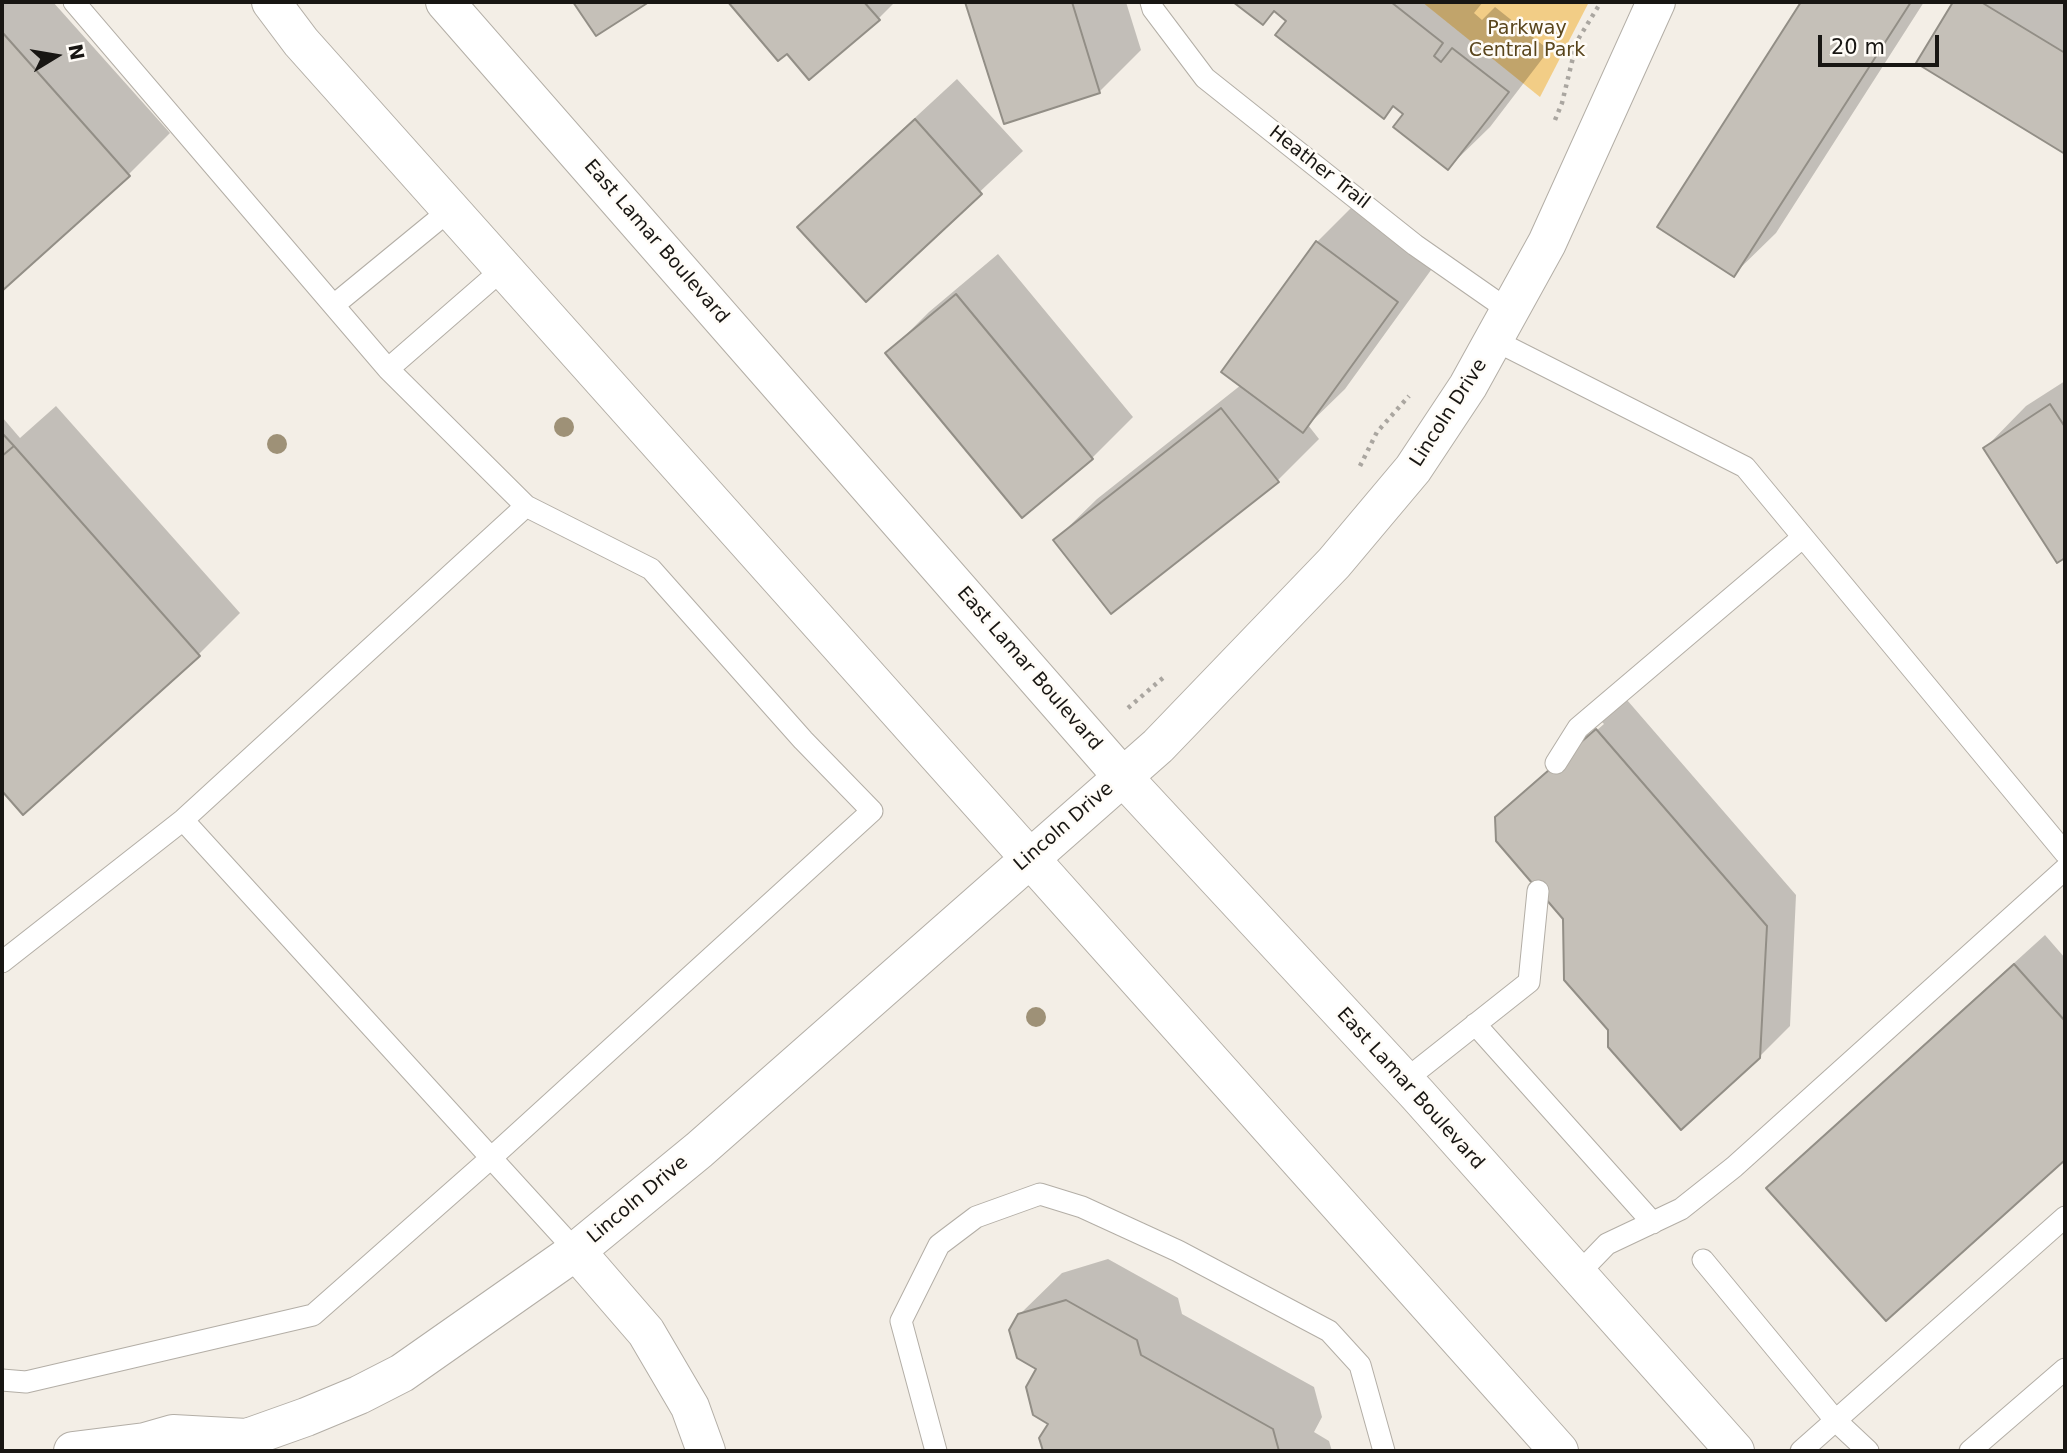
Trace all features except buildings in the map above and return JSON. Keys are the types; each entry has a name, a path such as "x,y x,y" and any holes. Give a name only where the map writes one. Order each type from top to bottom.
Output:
{"main road":[{"path":"271,2 301,42 1559,1451"},
{"name":"East Lamar Boulevard","path":"446,2 1122,776 1404,1081 1735,1451"},
{"name":"Lincoln Drive","path":"74,1451 145,1442 173,1434 239,1445 359,1395 402,1373 576,1251 699,1150 1158,746 1334,563 1413,470 1468,386 1547,243 1656,2"},
{"path":"576,1251 646,1332 691,1407 706,1451"}],"lane":[{"path":"2,1380 26,1382 313,1315 491,1158 872,811 803,740 651,569 526,506 388,369 74,2"},
{"name":"Heather Trail","path":"1151,2 1153,9 1205,78 1415,245 1502,326 1745,467 2065,853"},
{"path":"334,305 451,209"},
{"path":"388,369 504,268"},
{"path":"2,962 183,820 526,506"},
{"path":"1556,763 1578,728 1803,537"},
{"path":"183,820 576,1251"},
{"path":"1577,1275 1607,1244 1681,1209 1734,1167 2065,869"},
{"path":"1404,1081 1529,982 1538,891"},
{"path":"1475,1024 1653,1223"},
{"path":"936,1451 901,1321 939,1245 976,1217 1040,1194 1082,1207 1178,1251 1329,1331 1360,1365 1384,1451"},
{"path":"1801,1451 2065,1217"},
{"path":"1703,1260 1836,1421 1868,1451"},
{"path":"1970,1451 2065,1369"}],"path":[{"path":"1552,128 1562,103 1577,41 1601,2"},
{"path":"1352,476 1377,432 1414,392"},
{"path":"1128,708 1170,673"}],"green space":[{"name":"Parkway Central Park","path":"1422,2 1589,2 1540,97"}]}
